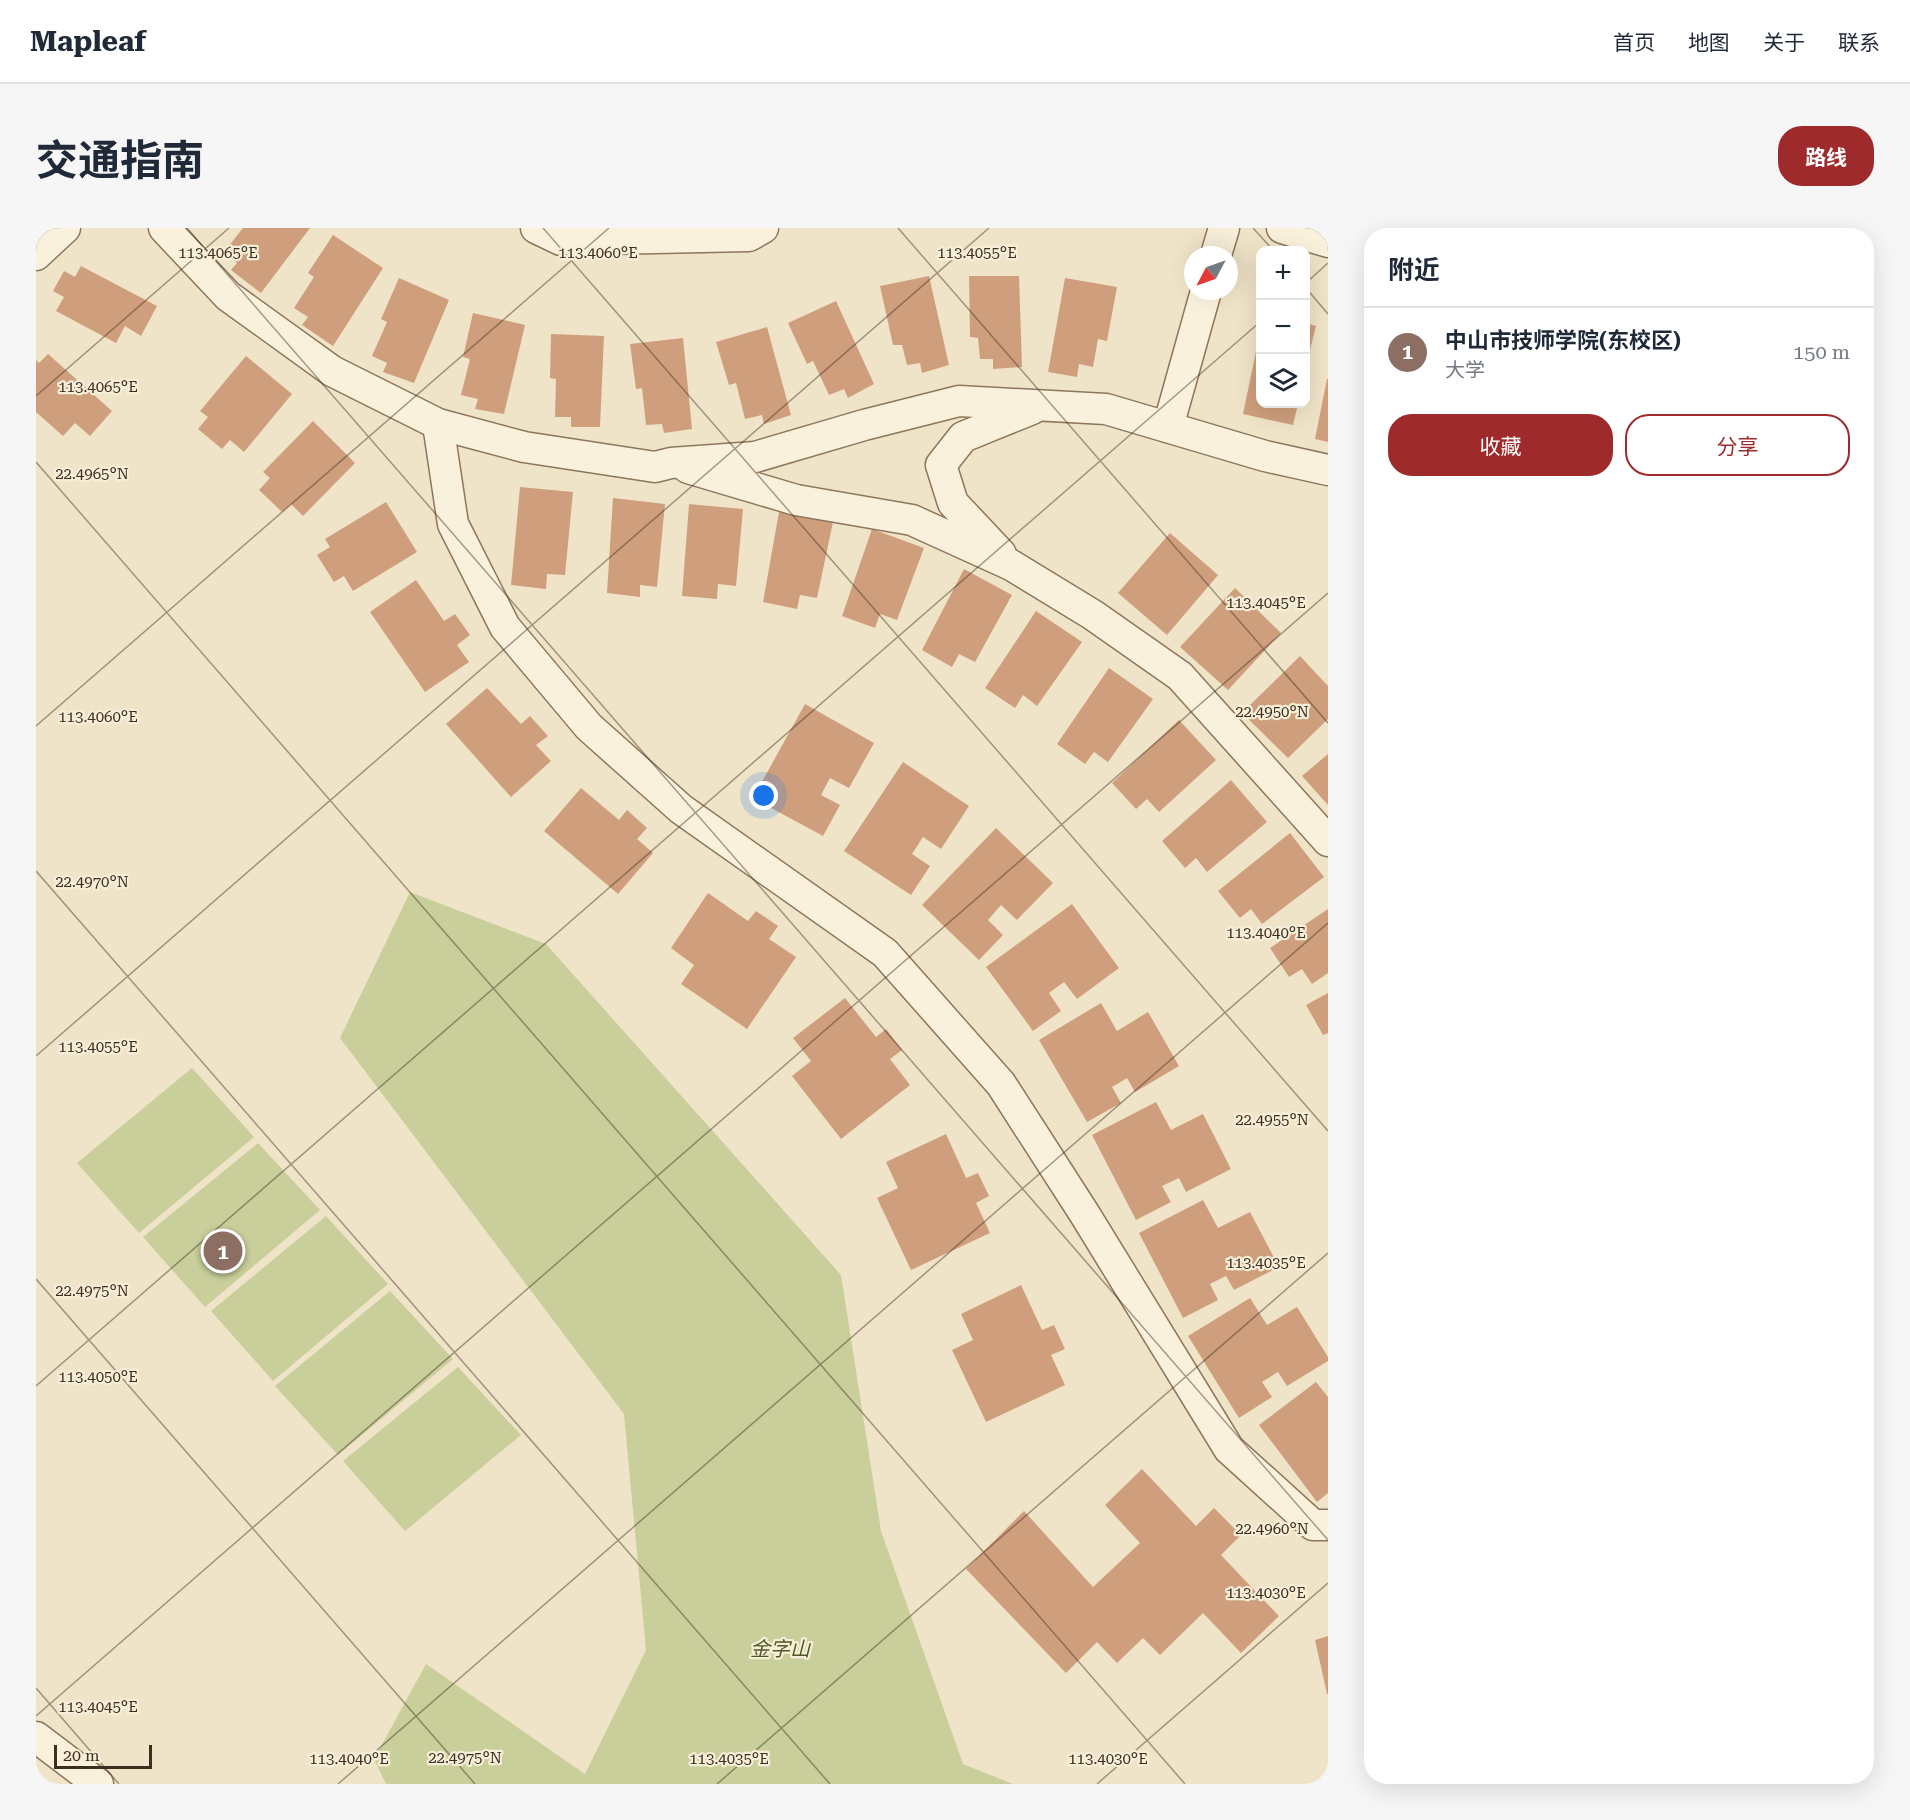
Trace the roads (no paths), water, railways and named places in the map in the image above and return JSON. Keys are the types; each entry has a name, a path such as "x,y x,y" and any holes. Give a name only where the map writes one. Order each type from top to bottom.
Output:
{"street":[{"path":"36,240 39,228"},
{"path":"36,255 65,228"},
{"path":"164,228 228,296 332,371 438,424 524,447 655,467 671,463 755,457 864,425 959,401 1106,409 1265,456 1328,470"},
{"path":"537,228 561,240 749,236 763,228"},
{"path":"1219,246 1224,228"},
{"path":"1282,228 1328,242"},
{"path":"1168,427 1203,300"},
{"path":"1011,565 953,502 941,465 963,438 1041,405"},
{"path":"438,424 453,524 505,627 589,727 681,809 885,953 1001,1084 1084,1213 1229,1449 1313,1525 1328,1525"},
{"path":"671,463 796,500 912,520 1011,565 1093,615 1180,676 1328,841"},
{"path":"36,1737 98,1784"}],"place":[{"name":"中山市技师学院(东校区)","path":"223,1251"}],"park label":[{"name":"金字山","path":"780,1649"}]}
